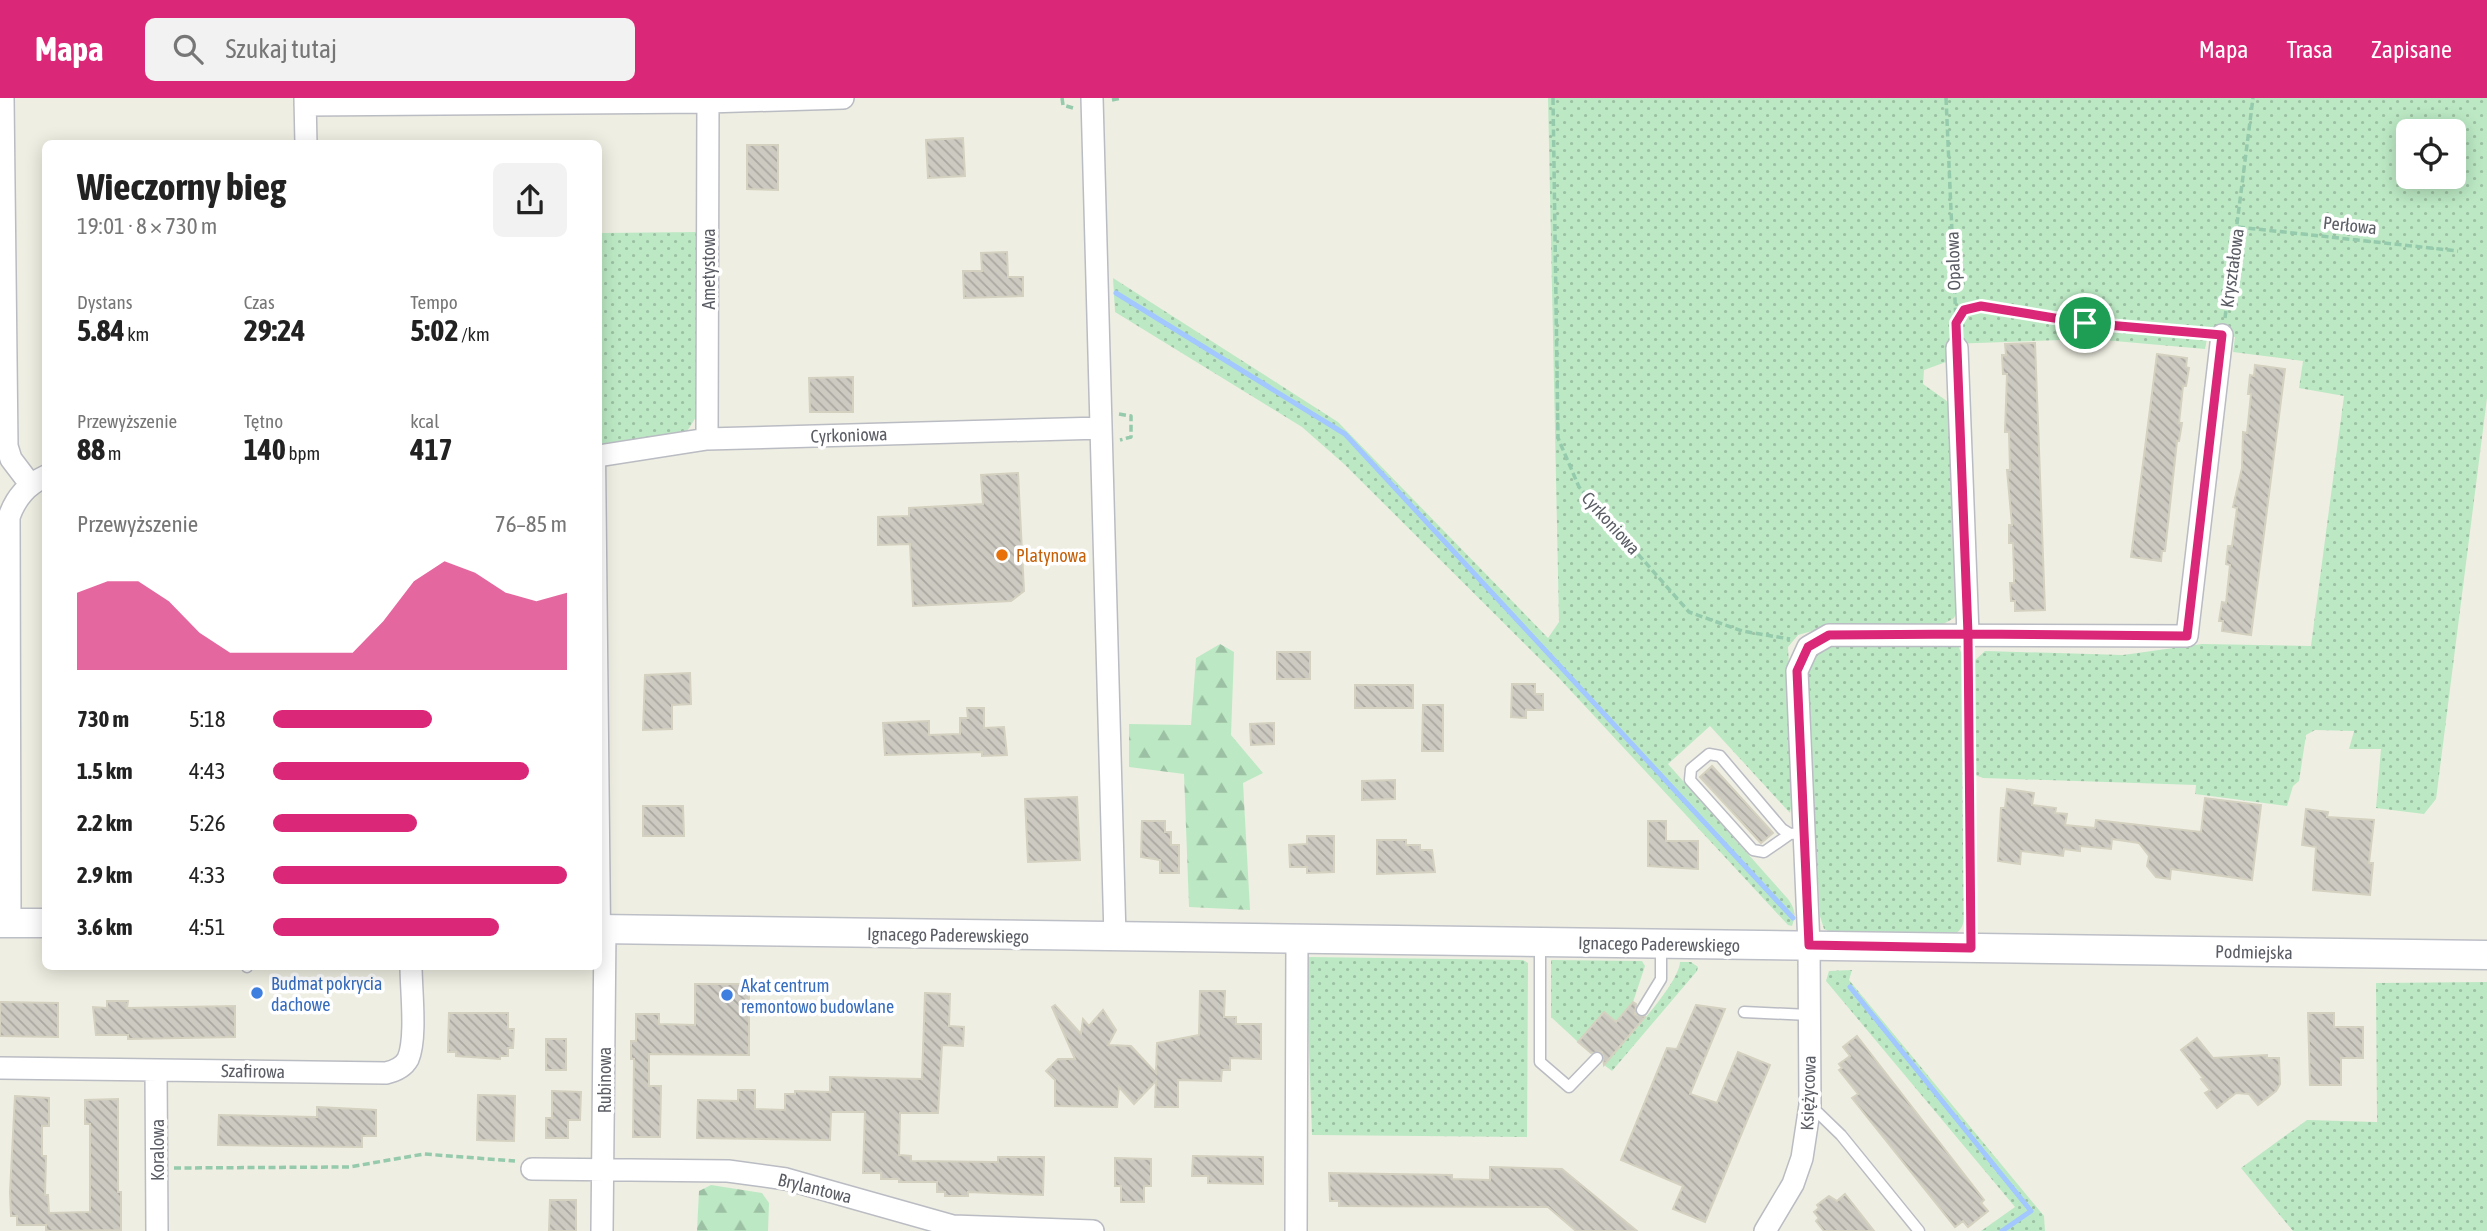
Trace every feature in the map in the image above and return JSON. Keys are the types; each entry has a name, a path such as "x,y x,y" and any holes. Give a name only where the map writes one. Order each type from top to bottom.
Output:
{"street":[{"path":"3,98 8,446 11,459 38,480 13,505 9,517 5,923 42,923"},
{"path":"306,140 305,102 843,98"},
{"path":"1092,98 1115,937"},
{"name":"Ametystowa","path":"707,439 708,100"},
{"path":"1809,945 1797,834 1797,671 1808,647 1829,635 2187,636 2222,335"},
{"path":"1957,348 1968,634"},
{"name":"Cyrkoniowa","path":"602,456 707,439 1101,428"},
{"name":"Ignacego Paderewskiego","path":"602,929 2021,949"},
{"name":"Rubinowa","path":"602,929 602,1231"},
{"path":"1296,1231 1297,939"},
{"name":"Księżycowa","path":"1765,1231 1793,1184 1802,1158 1810,1105 1809,945"},
{"name":"Podmiejska","path":"2021,949 2487,955"},
{"name":"Szafirowa","path":"0,1068 360,1073 399,1070 407,1060 411,1046 411,970"},
{"name":"Koralowa","path":"156,1070 157,1231"},
{"name":"Brylantowa","path":"532,1169 728,1171 786,1179 953,1226 1094,1231"}],"lane":[{"path":"1968,634 1971,948"},
{"path":"1709,754 1720,756 1797,834 1764,852 1754,849 1690,780 1691,769 1709,754"},
{"path":"1540,943 1540,1062 1569,1087 1597,1058"},
{"path":"1642,1010 1661,979 1661,944"},
{"path":"1744,1012 1809,1016"},
{"path":"1810,1105 1841,1135 1919,1231"}],"path":[{"name":"Cyrkoniowa","path":"1553,98 1558,438 1579,487 1689,612 1742,631 1796,640 1808,647"},
{"name":"Opalowa","path":"1946,98 1957,348"},
{"name":"Kryształowa","path":"2222,335 2253,98"},
{"name":"Perłowa","path":"2238,227 2458,251"},
{"path":"1956,323 1964,310 1981,306 2085,323 2222,335"},
{"path":"157,1168 349,1167 424,1154 519,1161 532,1169"}],"green space":[{"path":"1548,98 2487,98 2487,398 2436,799 2424,814 2376,808 2381,749 2349,749 2354,731 2315,730 2306,735 2299,781 2293,786 2287,806 2195,794 2196,785 1983,778 1975,775 1972,663 1985,651 2123,655 2202,644 2311,646 2344,396 2299,388 2303,361 2233,352 2235,337 2208,334 2205,349 2092,339 1949,344 1946,362 1924,370 1923,384 1951,404 1962,601 1954,618 1940,626 1819,629 1798,635 1788,647 1795,786 1790,813 1710,726 1668,764 1788,899 1794,912 1792,926 1788,925 1557,676 1344,464 1302,427 1115,312 1113,278 1338,422 1548,638 1559,622"},
{"path":"699,232 698,414 686,433 602,444 602,233"},
{"path":"1220,644 1234,652 1231,735 1263,773 1243,783 1250,910 1189,907 1184,774 1129,767 1129,724 1191,725 1196,658"},
{"path":"1826,644 1958,645 1964,660 1965,903 1963,925 1954,935 1838,935 1824,929 1820,916 1806,668"},
{"path":"1309,957 1523,960 1528,963 1527,1137 1312,1135 1306,966"},
{"path":"1551,960 1642,961 1645,966 1633,1002 1616,1022 1604,1013 1578,1042 1551,1017"},
{"path":"1680,962 1691,962 1698,967 1697,971 1612,1071 1604,1065 1660,999 1670,985"},
{"path":"1852,970 1849,980 2044,1216 2045,1231 1981,1231 2015,1207 1826,981 1829,971"},
{"path":"2487,982 2487,1231 2293,1231 2241,1168 2307,1120 2377,1122 2376,983"},
{"path":"711,1185 762,1193 769,1203 768,1231 697,1231 699,1191"}],"building":[{"path":"963,138 965,176 928,178 926,140"},
{"path":"747,145 778,145 778,190 747,189"},
{"path":"1007,252 1008,277 1023,277 1023,296 964,298 963,271 982,271 981,253"},
{"path":"2035,343 2045,610 2015,611 2015,601 2011,601 2010,583 2014,583 2014,572 2013,543 2009,543 2009,525 2012,525 2007,470 2010,470 2009,432 2005,432 2007,374 2003,374 2002,355 2006,355 2005,344"},
{"path":"2157,354 2187,358 2186,367 2189,368 2186,386 2183,386 2179,423 2182,423 2177,441 2165,551 2162,551 2161,561 2131,557"},
{"path":"2255,365 2285,369 2251,635 2222,631 2223,621 2219,621 2222,602 2226,603 2230,565 2226,564 2228,546 2232,546 2237,508 2233,507 2242,468 2243,432 2247,433 2250,375 2254,376"},
{"path":"853,377 853,412 810,412 809,378"},
{"path":"1018,473 1024,591 1011,601 913,606 910,544 878,545 878,517 909,516 909,508 983,504 981,475"},
{"path":"1277,652 1310,652 1310,679 1277,679"},
{"path":"690,673 691,704 672,705 672,729 643,730 645,675"},
{"path":"1512,684 1535,684 1535,694 1543,694 1543,710 1526,710 1526,718 1511,717"},
{"path":"1355,685 1413,685 1413,708 1355,708"},
{"path":"1423,705 1443,705 1443,751 1422,751"},
{"path":"967,708 984,708 984,728 1004,727 1007,755 982,756 982,752 885,755 883,723 929,721 929,735 960,734 960,718 968,718"},
{"path":"1274,723 1274,744 1251,745 1250,724"},
{"path":"1712,766 1773,833 1761,843 1700,777"},
{"path":"1395,780 1395,799 1362,800 1362,781"},
{"path":"2007,789 2034,793 2032,805 2056,808 2055,813 2067,814 2065,825 2095,828 2096,820 2201,832 2205,798 2261,805 2252,880 2171,869 2170,879 2156,877 2147,866 2149,856 2139,843 2112,839 2111,849 2080,846 2080,851 2064,849 2063,856 2021,851 2020,864 1998,861 2001,808 2005,808"},
{"path":"1077,797 1080,860 1028,862 1025,799"},
{"path":"643,806 683,806 684,836 643,836"},
{"path":"2306,809 2328,812 2327,817 2374,820 2369,863 2373,863 2370,895 2313,890 2316,847 2302,845"},
{"path":"1142,821 1165,821 1165,832 1171,832 1171,845 1179,845 1179,873 1160,873 1160,860 1141,857"},
{"path":"1648,821 1666,821 1666,841 1698,841 1698,869 1648,866"},
{"path":"1307,836 1334,836 1334,872 1307,873 1307,867 1290,867 1289,845 1307,844"},
{"path":"1377,840 1406,840 1406,845 1420,845 1420,850 1432,850 1435,872 1377,874"},
{"path":"695,984 749,984 749,1055 649,1054 649,1086 661,1086 660,1137 633,1137 634,1059 631,1059 631,1041 636,1041 636,1014 659,1014 659,1024 695,1025"},
{"path":"1200,991 1225,991 1224,1017 1236,1017 1236,1024 1261,1024 1261,1059 1230,1058 1230,1070 1222,1070 1221,1081 1178,1080 1178,1107 1155,1107 1156,1081 1134,1104 1119,1087 1117,1107 1055,1106 1055,1080 1046,1071 1058,1059 1075,1059 1052,1007 1055,1005 1081,1034 1083,1019 1089,1026 1103,1010 1116,1030 1108,1045 1131,1046 1156,1073 1157,1043 1199,1035"},
{"path":"925,993 950,994 949,1026 964,1027 963,1046 942,1045 938,1113 900,1113 899,1155 911,1156 911,1161 998,1162 998,1157 1044,1157 1043,1195 968,1192 968,1196 945,1196 945,1192 937,1192 937,1182 899,1182 899,1179 881,1179 881,1173 863,1173 865,1112 831,1112 830,1140 697,1138 698,1100 738,1101 738,1090 755,1090 755,1109 785,1110 785,1094 795,1094 795,1091 830,1092 830,1077 922,1079"},
{"path":"107,1001 128,1001 127,1008 235,1006 235,1037 128,1039 128,1035 96,1035 93,1007 107,1008"},
{"path":"0,1002 58,1003 58,1037 0,1036"},
{"path":"1633,1002 1636,1004 1635,1014 1645,1017 1604,1065 1602,1052 1591,1053 1578,1042 1604,1012 1616,1022"},
{"path":"1696,1005 1725,1009 1690,1094 1717,1103 1738,1052 1770,1065 1705,1222 1673,1209 1683,1186 1621,1160 1667,1048 1677,1049"},
{"path":"449,1013 508,1013 508,1029 514,1029 513,1048 508,1048 508,1056 500,1056 500,1059 456,1056 456,1052 448,1052"},
{"path":"2308,1013 2334,1013 2334,1027 2363,1027 2363,1058 2341,1058 2341,1085 2310,1085"},
{"path":"1857,1036 1984,1200 1981,1203 1988,1211 1968,1227 1963,1221 1955,1227 1852,1098 1858,1094 1839,1070 1842,1068 1839,1064 1850,1056 1843,1047"},
{"path":"2197,1038 2213,1058 2267,1055 2267,1058 2279,1058 2280,1084 2276,1091 2258,1105 2249,1094 2236,1093 2217,1108 2205,1093 2210,1090 2201,1079 2203,1078 2181,1050"},
{"path":"546,1039 566,1039 566,1070 546,1070"},
{"path":"552,1091 581,1092 580,1120 568,1120 568,1138 546,1138 546,1118 552,1118"},
{"path":"478,1095 515,1096 514,1141 477,1140"},
{"path":"15,1096 49,1098 49,1126 42,1126 42,1156 46,1156 45,1195 48,1195 49,1213 90,1212 90,1124 85,1124 85,1100 118,1099 118,1192 121,1192 121,1230 46,1231 46,1225 17,1225 17,1216 11,1216 10,1192"},
{"path":"317,1107 376,1110 376,1136 362,1136 362,1147 218,1145 219,1115 317,1117"},
{"path":"1193,1156 1263,1157 1263,1184 1208,1183 1208,1176 1192,1176"},
{"path":"1115,1158 1151,1159 1151,1186 1144,1186 1144,1202 1121,1202 1121,1186 1115,1186"},
{"path":"1490,1167 1562,1169 1637,1231 1576,1231 1548,1207 1339,1206 1339,1201 1330,1201 1329,1173 1452,1175 1452,1179 1490,1180"},
{"path":"1845,1194 1874,1231 1824,1231 1816,1221 1819,1218 1814,1212 1819,1208 1817,1205 1829,1196 1837,1201"},
{"path":"550,1200 576,1200 576,1231 549,1231"}],"waterway":[{"path":"1116,293 1345,434 1793,918"},
{"path":"1850,987 2031,1211 2002,1231"}],"place":[{"name":"Platynowa","path":"1002,555"},
{"name":"Budmat pokrycia dachowe","path":"257,993"},
{"name":"Akat centrum remontowo budowlane","path":"727,995"}],"route":[{"path":"2085,323 1981,306 1964,310 1956,323 1968,634 1829,635 1808,647 1797,671 1809,945 1971,948 1968,634 2187,636 2222,335 2085,323"}]}
